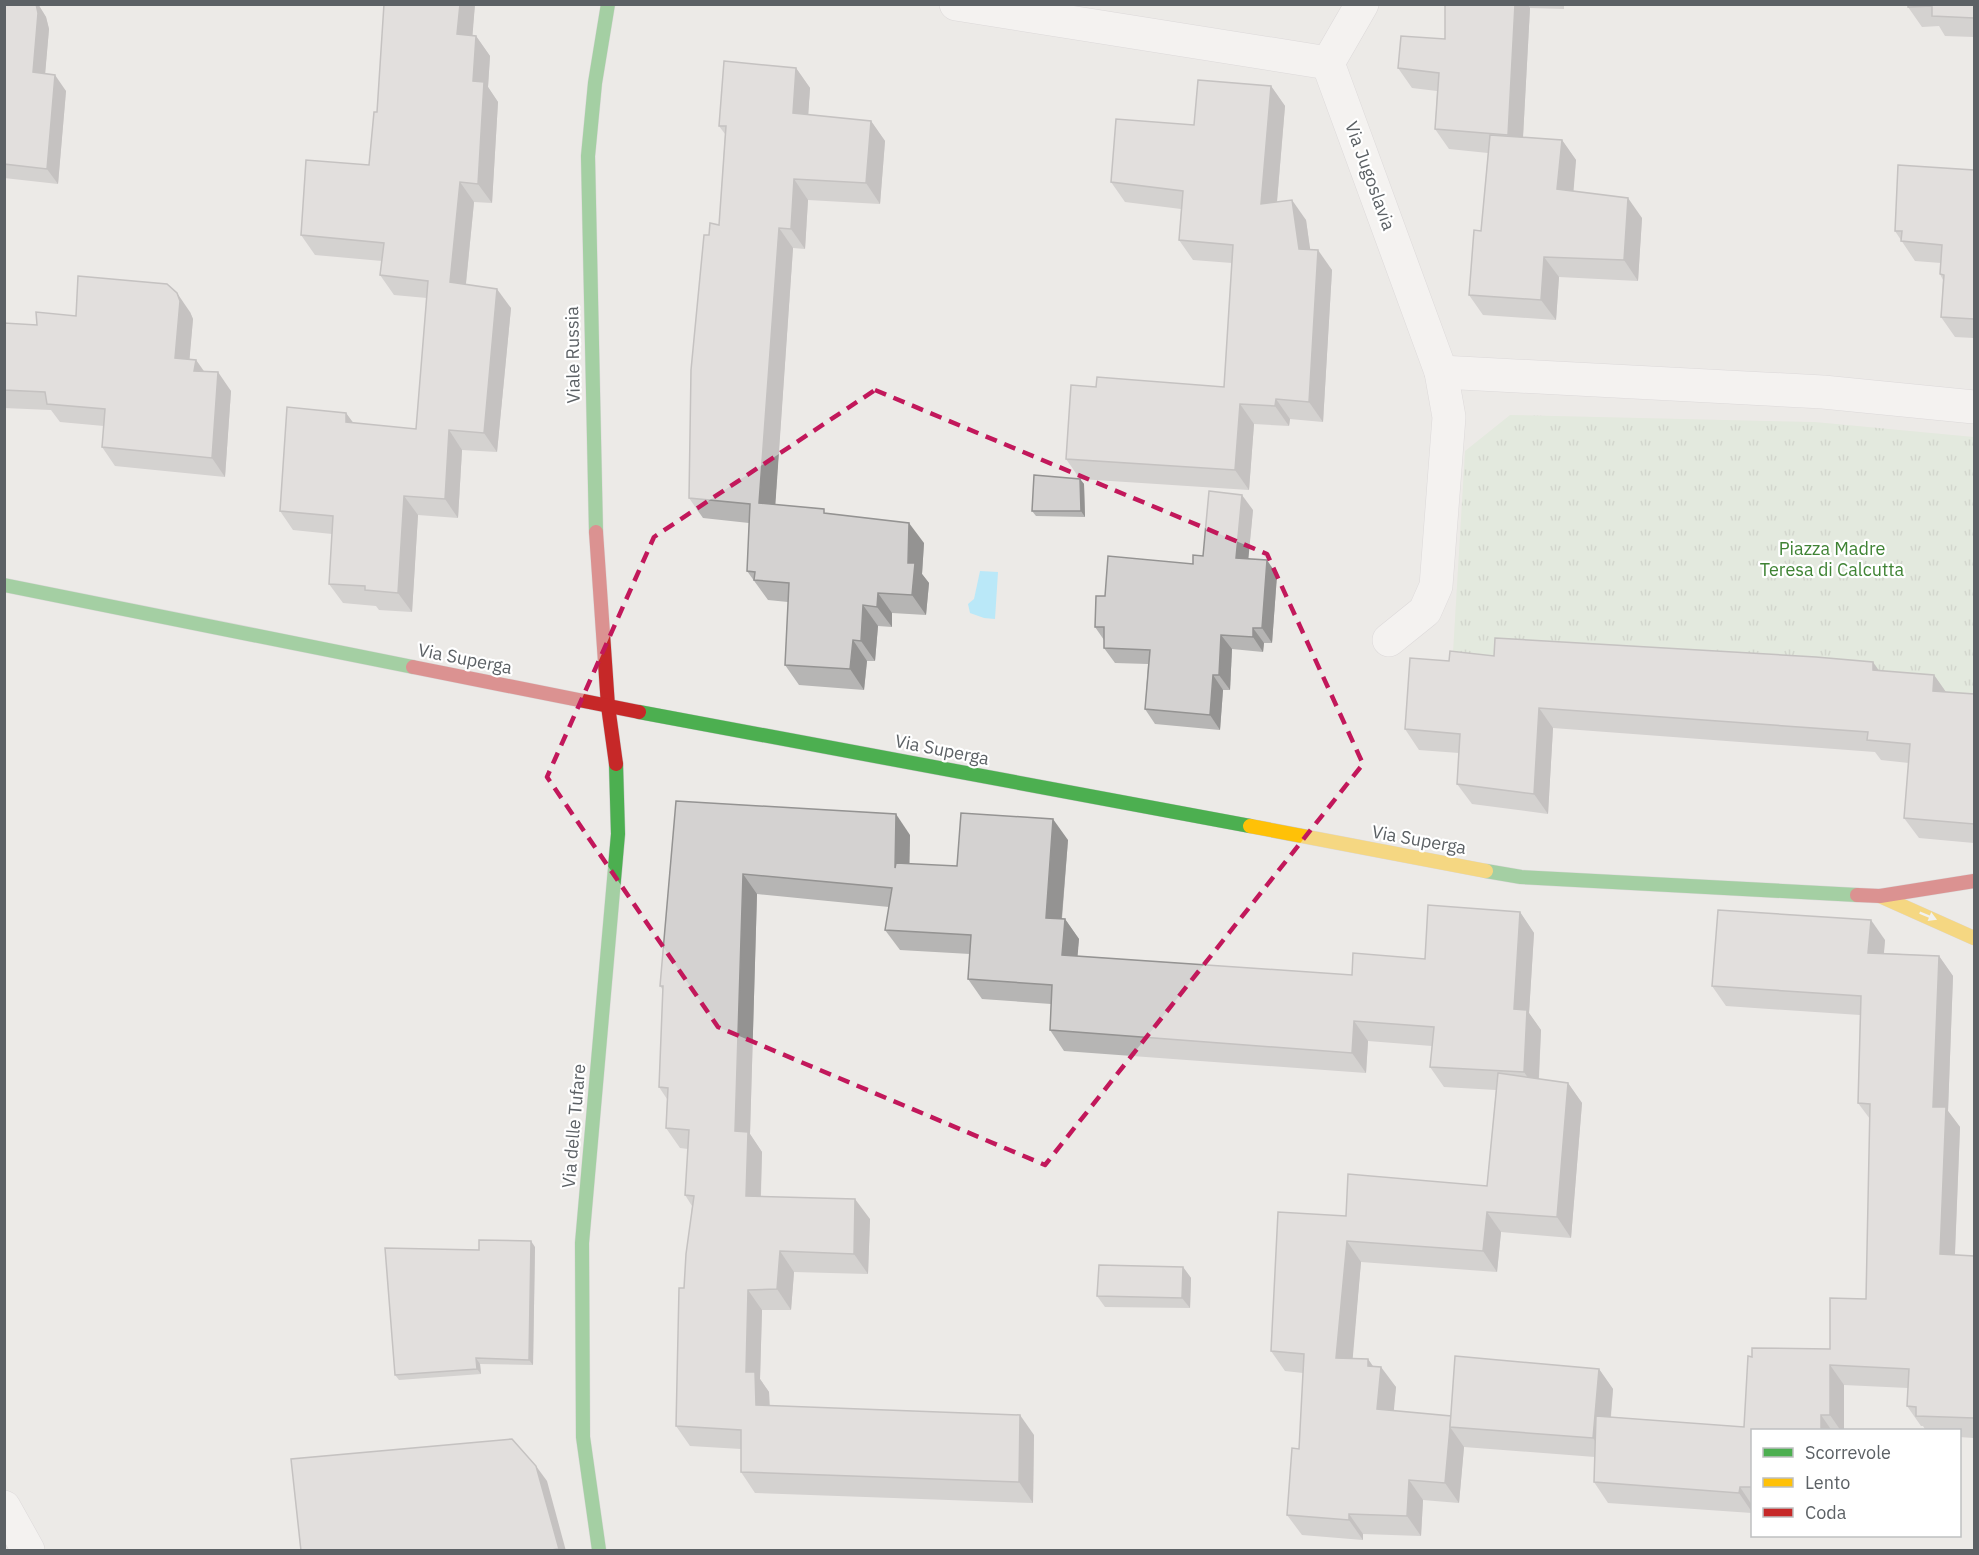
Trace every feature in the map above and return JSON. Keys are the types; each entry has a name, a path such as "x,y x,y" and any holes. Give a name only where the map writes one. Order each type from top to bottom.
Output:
{"street":[{"name":"Viale Russia","path":"608,4 595,83 588,156 593,490 608,706"},
{"path":"956,4 1328,63 1362,4"},
{"name":"Via Jugoslavia","path":"1328,63 1441,372 1449,417 1436,586 1425,611 1389,640"},
{"path":"1441,372 1823,392 1974,407"},
{"name":"Via Superga","path":"4,585 608,706 1521,877 1880,896 1974,881"},
{"name":"Via delle Tufare","path":"599,1551 583,1437 582,1243 618,834 618,782 608,706"},
{"name":"Via Superga","path":"1880,896 1974,938"},
{"path":"4,1507 28,1551"}],"highlighted area":[{"path":"875,390 1267,554 1363,764 1045,1165 718,1027 547,777 654,537"}],"green space":[{"name":"Piazza Madre Teresa di Calcutta","path":"1510,415 1815,422 1974,437 1974,712 1453,652 1465,451"}],"water":[{"path":"980,571 998,572 995,619 970,613 968,604 974,599"}],"building":[{"path":"4,4 36,4 38,13 33,72 55,75 47,169 4,164"},
{"path":"384,4 460,4 457,34 476,36 473,81 484,82 478,184 460,182 450,282 497,289 484,433 449,430 445,499 404,496 398,593 365,590 365,586 329,584 333,516 280,511 287,407 346,413 346,422 416,429 428,281 380,275 384,243 301,235 306,160 369,165 374,112 377,112"},
{"path":"1445,4 1515,4 1508,135 1435,129 1439,73 1398,68 1401,36 1445,39"},
{"path":"1908,4 1974,4 1974,18 1932,16 1932,6 1908,7"},
{"path":"724,61 796,68 793,113 871,121 866,183 794,179 791,229 779,228 759,503 824,509 824,513 909,523 908,563 915,563 912,595 878,593 877,607 863,605 861,641 853,640 850,669 785,665 789,583 754,580 755,572 747,571 750,504 689,498 691,370 704,235 709,235 710,223 719,225 726,126 719,126"},
{"path":"1198,80 1271,86 1261,204 1292,200 1299,249 1318,250 1309,402 1276,399 1275,406 1240,404 1235,470 1066,459 1071,385 1096,387 1097,377 1224,387 1233,245 1179,240 1183,191 1111,182 1116,119 1194,125"},
{"path":"1490,135 1562,140 1557,189 1628,198 1624,260 1544,257 1541,300 1469,295 1474,230 1481,231"},
{"path":"1898,165 1974,170 1974,319 1941,317 1944,275 1940,274 1942,245 1901,241 1902,231 1895,231"},
{"path":"78,276 167,284 177,293 180,301 175,358 196,360 194,371 218,372 212,458 102,447 105,409 47,404 45,392 4,390 4,323 37,325 36,312 76,316"},
{"path":"1034,475 1080,479 1081,511 1032,511"},
{"path":"1209,491 1242,495 1236,558 1267,560 1262,628 1253,628 1253,637 1221,635 1219,675 1213,675 1210,715 1145,709 1150,650 1104,648 1104,627 1095,627 1096,596 1105,596 1108,556 1193,564 1193,555 1203,556"},
{"path":"1495,638 1816,657 1873,662 1873,670 1934,675 1933,691 1974,694 1974,824 1904,818 1910,744 1867,740 1868,732 1539,708 1534,794 1457,784 1460,734 1405,729 1410,658 1449,661 1450,651 1494,656"},
{"path":"676,801 896,814 895,868 896,863 957,866 961,813 1053,819 1046,918 1065,919 1062,955 1352,975 1353,953 1425,959 1428,905 1520,912 1514,1009 1527,1010 1524,1072 1430,1067 1434,1027 1354,1021 1352,1053 1050,1030 1052,985 968,979 971,935 885,930 892,888 743,874 735,1131 748,1132 746,1196 855,1199 854,1254 780,1251 777,1289 748,1290 746,1372 755,1372 756,1405 1020,1415 1019,1482 741,1472 741,1430 676,1426 679,1288 684,1288 694,1196 685,1195 689,1130 666,1128 668,1088 659,1087 663,986 660,986"},
{"path":"1718,910 1871,920 1868,953 1939,956 1933,1107 1946,1107 1940,1254 1974,1256 1974,1418 1916,1416 1916,1407 1907,1406 1909,1369 1830,1365 1830,1415 1821,1415 1821,1429 1751,1429 1751,1487 1740,1487 1739,1493 1594,1482 1596,1416 1744,1427 1748,1356 1752,1357 1752,1348 1830,1349 1830,1298 1866,1299 1870,1104 1858,1103 1861,996 1712,986"},
{"path":"1498,1073 1568,1083 1557,1217 1487,1212 1483,1251 1347,1241 1336,1358 1368,1359 1368,1366 1381,1367 1377,1409 1451,1416 1445,1483 1409,1480 1407,1516 1349,1514 1349,1520 1287,1515 1292,1448 1299,1449 1304,1354 1271,1351 1278,1212 1346,1216 1348,1174 1487,1186"},
{"path":"479,1240 531,1241 529,1360 476,1358 477,1369 395,1375 385,1248 479,1250"},
{"path":"1099,1265 1183,1267 1182,1298 1097,1296"},
{"path":"1455,1356 1599,1369 1593,1438 1450,1427"},
{"path":"512,1439 536,1466 559,1549 543,1551 301,1551 291,1459"}],"traffic: fast":[{"path":"596,532 588,156 595,83 608,4"},
{"path":"4,585 413,667"},
{"path":"639,712 1250,826"},
{"path":"599,1550 583,1437 582,1243 618,834 616,764"},
{"path":"1486,871 1521,877 1857,895"}],"traffic: slow":[{"path":"1250,826 1486,871"},
{"path":"1880,896 1974,938"}],"traffic: jam":[{"path":"596,532 608,706 616,764"},
{"path":"413,667 639,712"},
{"path":"1857,895 1880,896 1974,881"}]}
